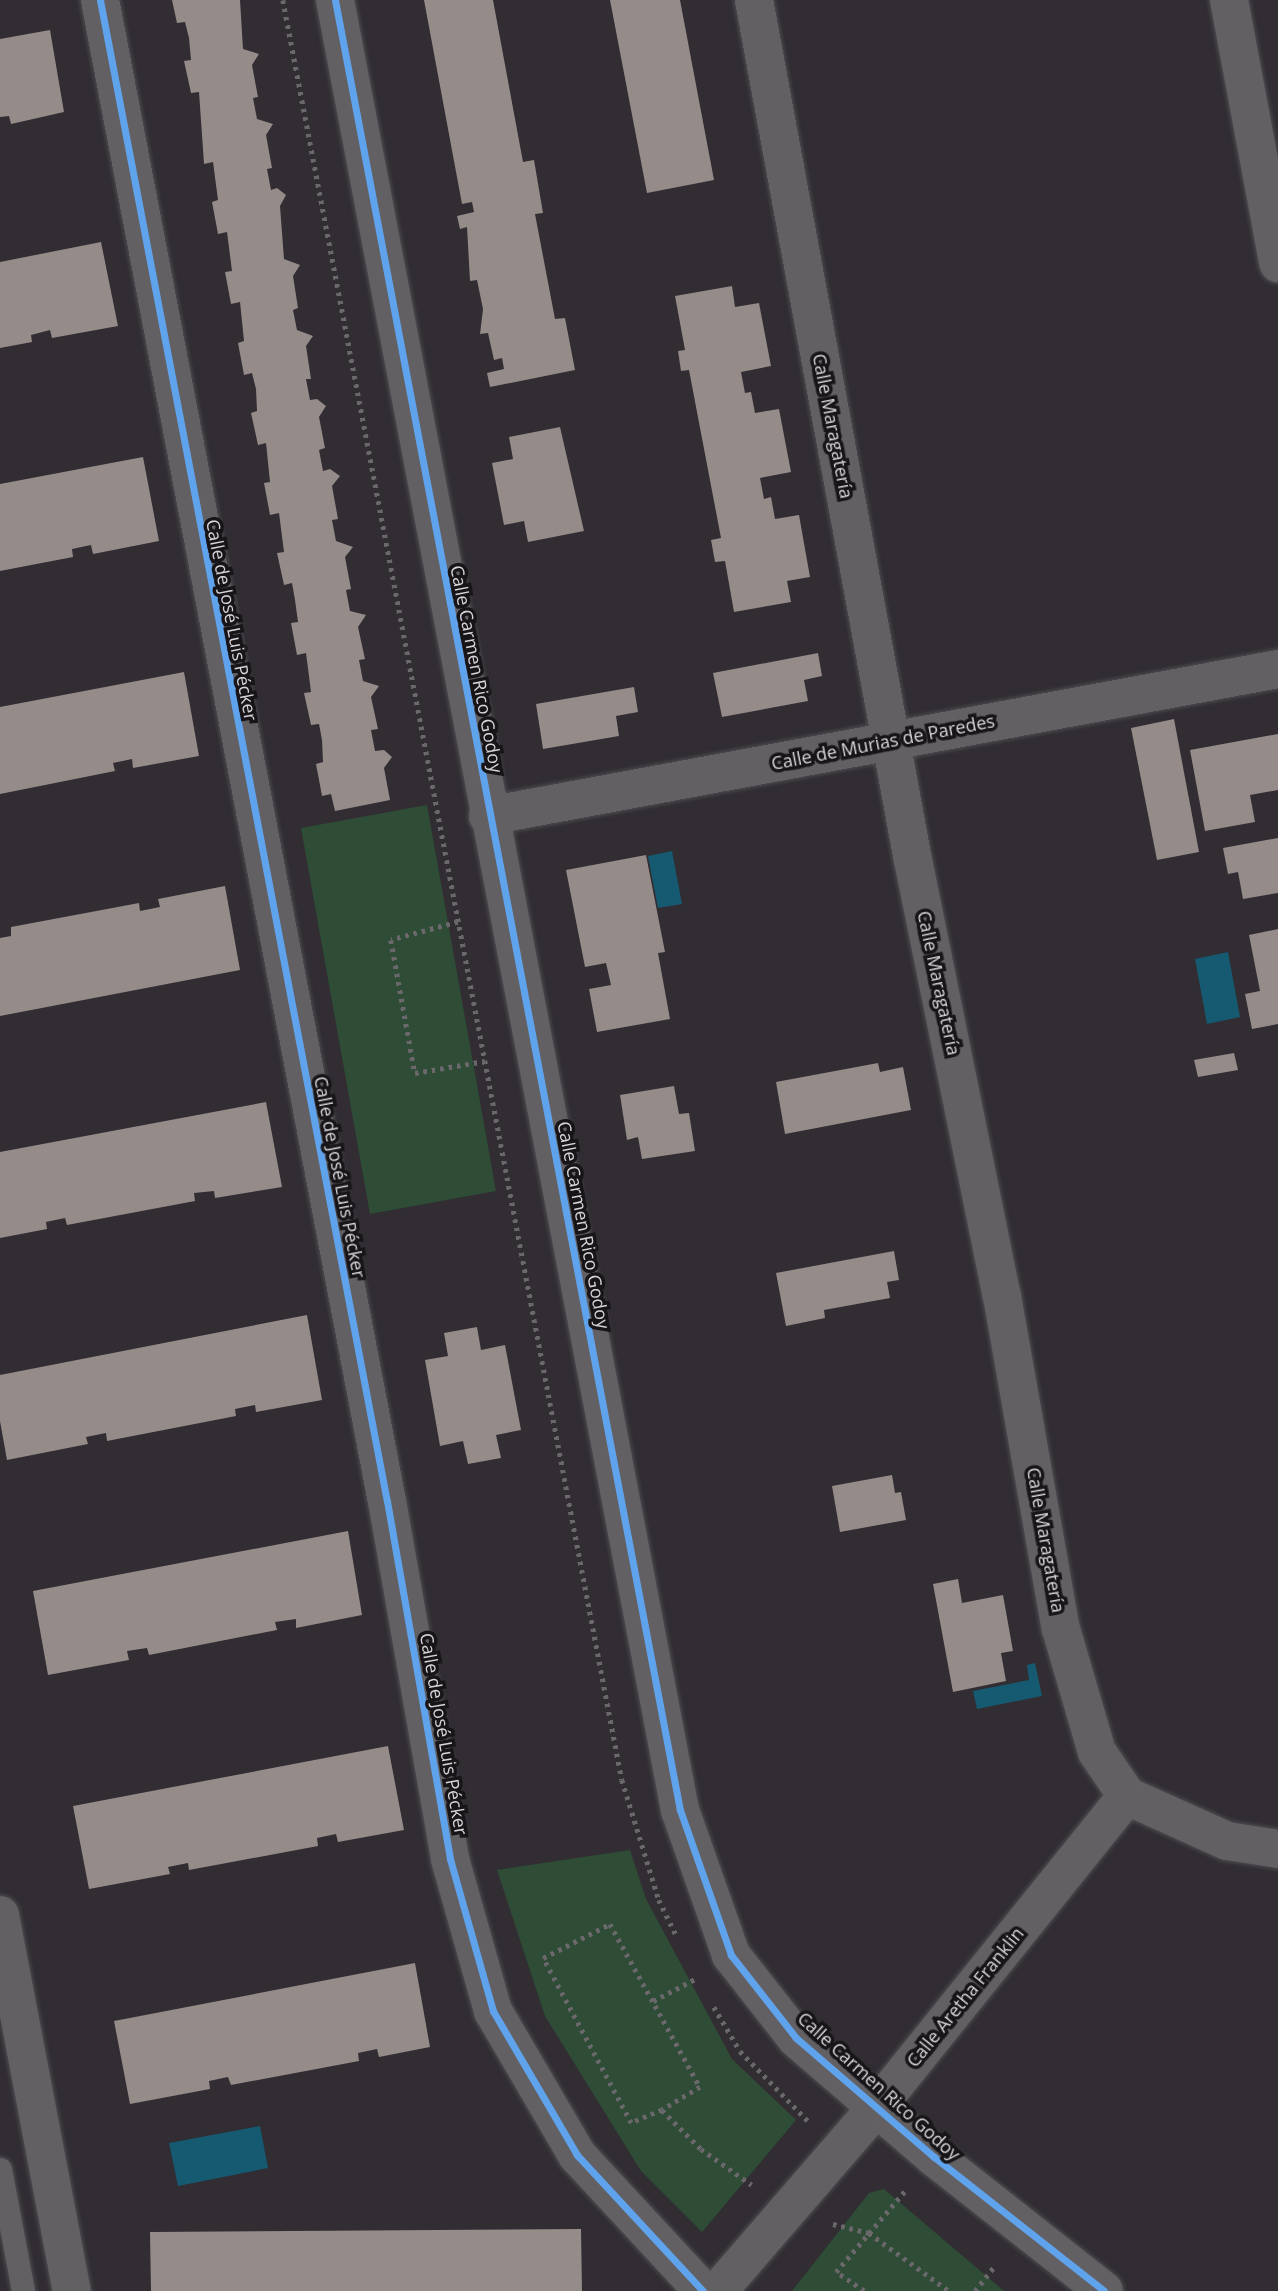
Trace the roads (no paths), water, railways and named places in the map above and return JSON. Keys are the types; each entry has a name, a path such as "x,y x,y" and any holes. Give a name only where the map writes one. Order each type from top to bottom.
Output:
{"street":[{"name":"Calle de José Luis Pécker","path":"100,0 387,1501 450,1859 493,2011 570,2143 703,2291"},
{"name":"Calle Carmen Rico Godoy","path":"335,0 488,816 680,1810 731,1955 796,2038 876,2108 1104,2291"},
{"name":"Calle Maragatería","path":"754,0 891,740 1002,1296 1062,1629 1097,1752 1127,1796"},
{"path":"1229,0 1278,263"},
{"name":"Calle de Murias de Paredes","path":"488,816 1278,669"},
{"path":"1127,1796 1227,1842 1278,1849"},
{"name":"Calle Aretha Franklin","path":"718,2291 876,2108 1127,1796"},
{"path":"0,1915 72,2291"}],"lane":[{"path":"0,2169 23,2291"}],"water":[{"path":"672,851 682,904 658,908 648,856"},
{"path":"1228,952 1240,1017 1207,1024 1195,959"},
{"path":"1035,1663 1042,1696 977,1709 973,1691 1029,1680 1027,1665"},
{"path":"260,2126 268,2168 178,2186 169,2143"}]}
